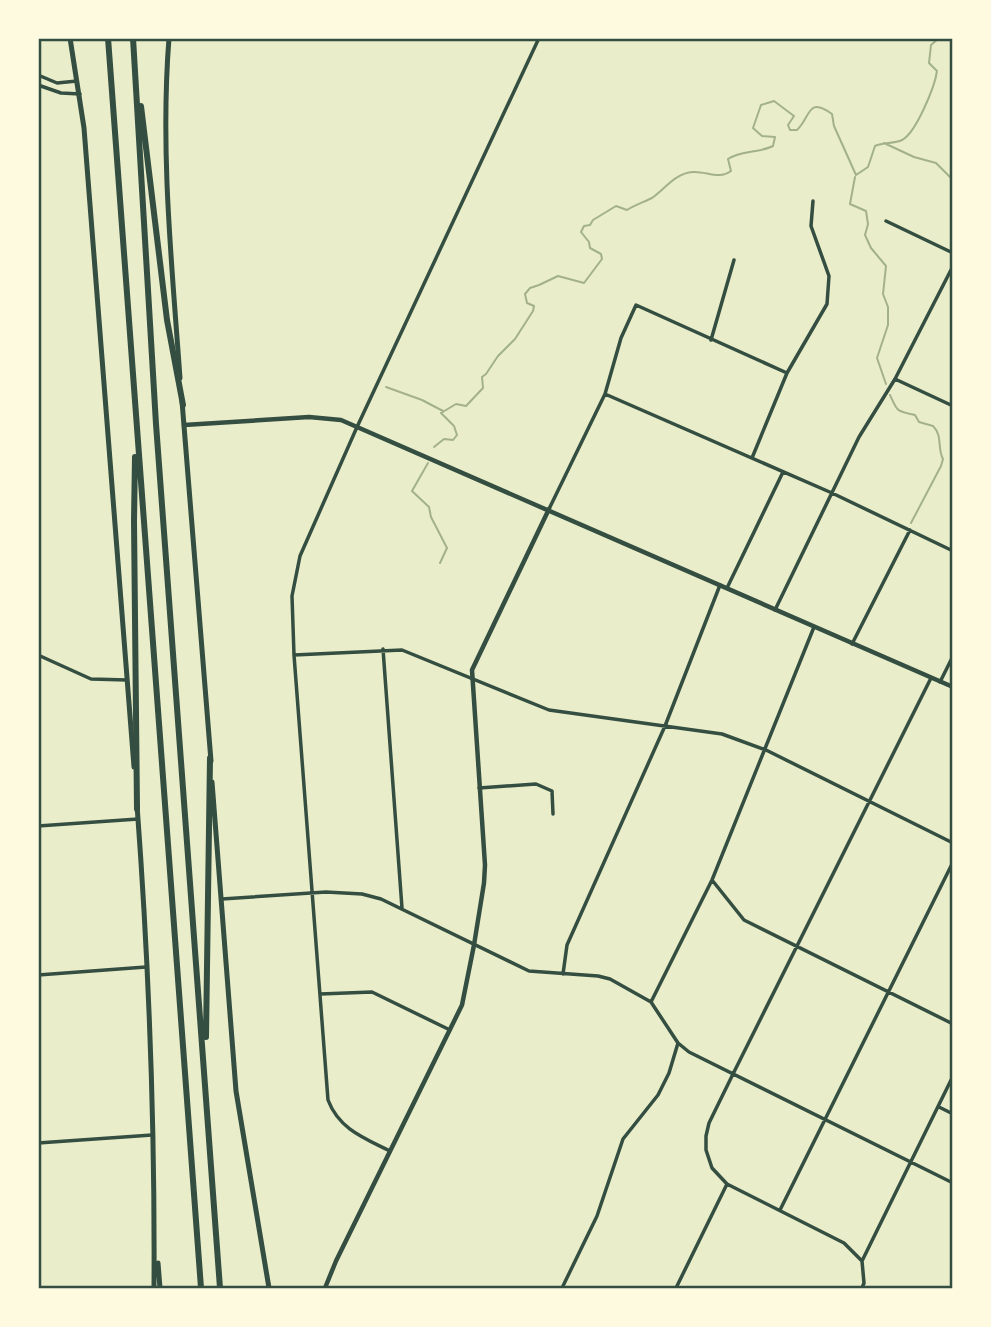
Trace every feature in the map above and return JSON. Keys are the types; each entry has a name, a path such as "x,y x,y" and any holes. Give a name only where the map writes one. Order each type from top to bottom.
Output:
{"highway":[{"path":"108,38 201,1289"},
{"path":"133,38 167,320 183,405"},
{"path":"134,48 156,424 220,1289"},
{"path":"136,420 134,521 137,809"},
{"path":"205,1078 210,758"}],"main road":[{"path":"69,38 80,94 103,346 138,819 148,967 154,1289"},
{"path":"169,38 165,160 236,1091 269,1289"},
{"path":"155,1232 160,1289"}],"street":[{"path":"390,1151 351,1131 332,1111 326,1082 292,596 296,570 358,427 539,38"},
{"path":"38,75 57,83 77,81"},
{"path":"38,85 61,93 80,94"},
{"path":"751,458 787,373 827,304 829,276 811,226 813,201"},
{"path":"886,221 953,253"},
{"path":"711,340 734,260"},
{"path":"775,610 859,437 895,379 953,266"},
{"path":"325,1289 462,1005 474,945 485,865 472,670 605,394 621,338 636,305 787,373"},
{"path":"895,379 953,406"},
{"path":"605,394 832,493 953,551"},
{"path":"184,425 317,417 341,420 953,687"},
{"path":"727,588 783,472"},
{"path":"852,644 910,530"},
{"path":"563,974 567,945 665,726 720,585"},
{"path":"651,1002 712,880 814,627"},
{"path":"383,649 402,908"},
{"path":"294,654 402,650 549,710 722,734 766,750 953,843"},
{"path":"38,655 91,679 127,680"},
{"path":"940,682 953,656"},
{"path":"862,1261 844,1243 727,1184 712,1168 706,1150 706,1136 709,1123 733,1074 931,678"},
{"path":"479,788 537,784 546,787 552,791 553,814"},
{"path":"38,826 138,819"},
{"path":"780,1210 953,862"},
{"path":"712,880 744,920 953,1024"},
{"path":"222,899 312,893 362,894 402,908 530,971 610,979 651,1002 678,1043 688,1052 953,1183"},
{"path":"38,975 148,967"},
{"path":"320,994 372,992 450,1030"},
{"path":"562,1289 597,1216 623,1139 658,1095 669,1073 678,1043"},
{"path":"862,1289 862,1261 953,1076"},
{"path":"938,1107 953,1114"},
{"path":"38,1143 153,1135"},
{"path":"676,1289 727,1184"}],"waterway":[{"path":"434,447 444,439 453,440 457,435 454,426 441,413 456,404 466,406 483,388 482,377 515,339 533,311 534,306 527,303 525,294 530,288 558,276 584,283 602,259 601,254 590,248 581,232 584,226 590,225 593,220 616,206 627,210 652,198 681,175 693,172 726,174 731,171 728,159 773,146 775,137 762,136 753,128 761,105 774,101 794,116 788,125 790,130 797,130 814,108 818,107 832,114 834,126 856,175 868,167 875,146 902,140 913,128 929,98 935,78 937,71 929,63 931,45 939,38"},
{"path":"884,143 914,157 936,163 953,180"},
{"path":"855,177 850,204 866,211 868,224 865,235 871,248 886,266 883,294 888,307 888,325 877,358 886,384"},
{"path":"386,387 443,411"},
{"path":"890,395 899,410 915,415 919,422 933,426 938,434 943,459 911,523"},
{"path":"428,463 412,491 429,507 431,517 447,548 440,563"}]}
